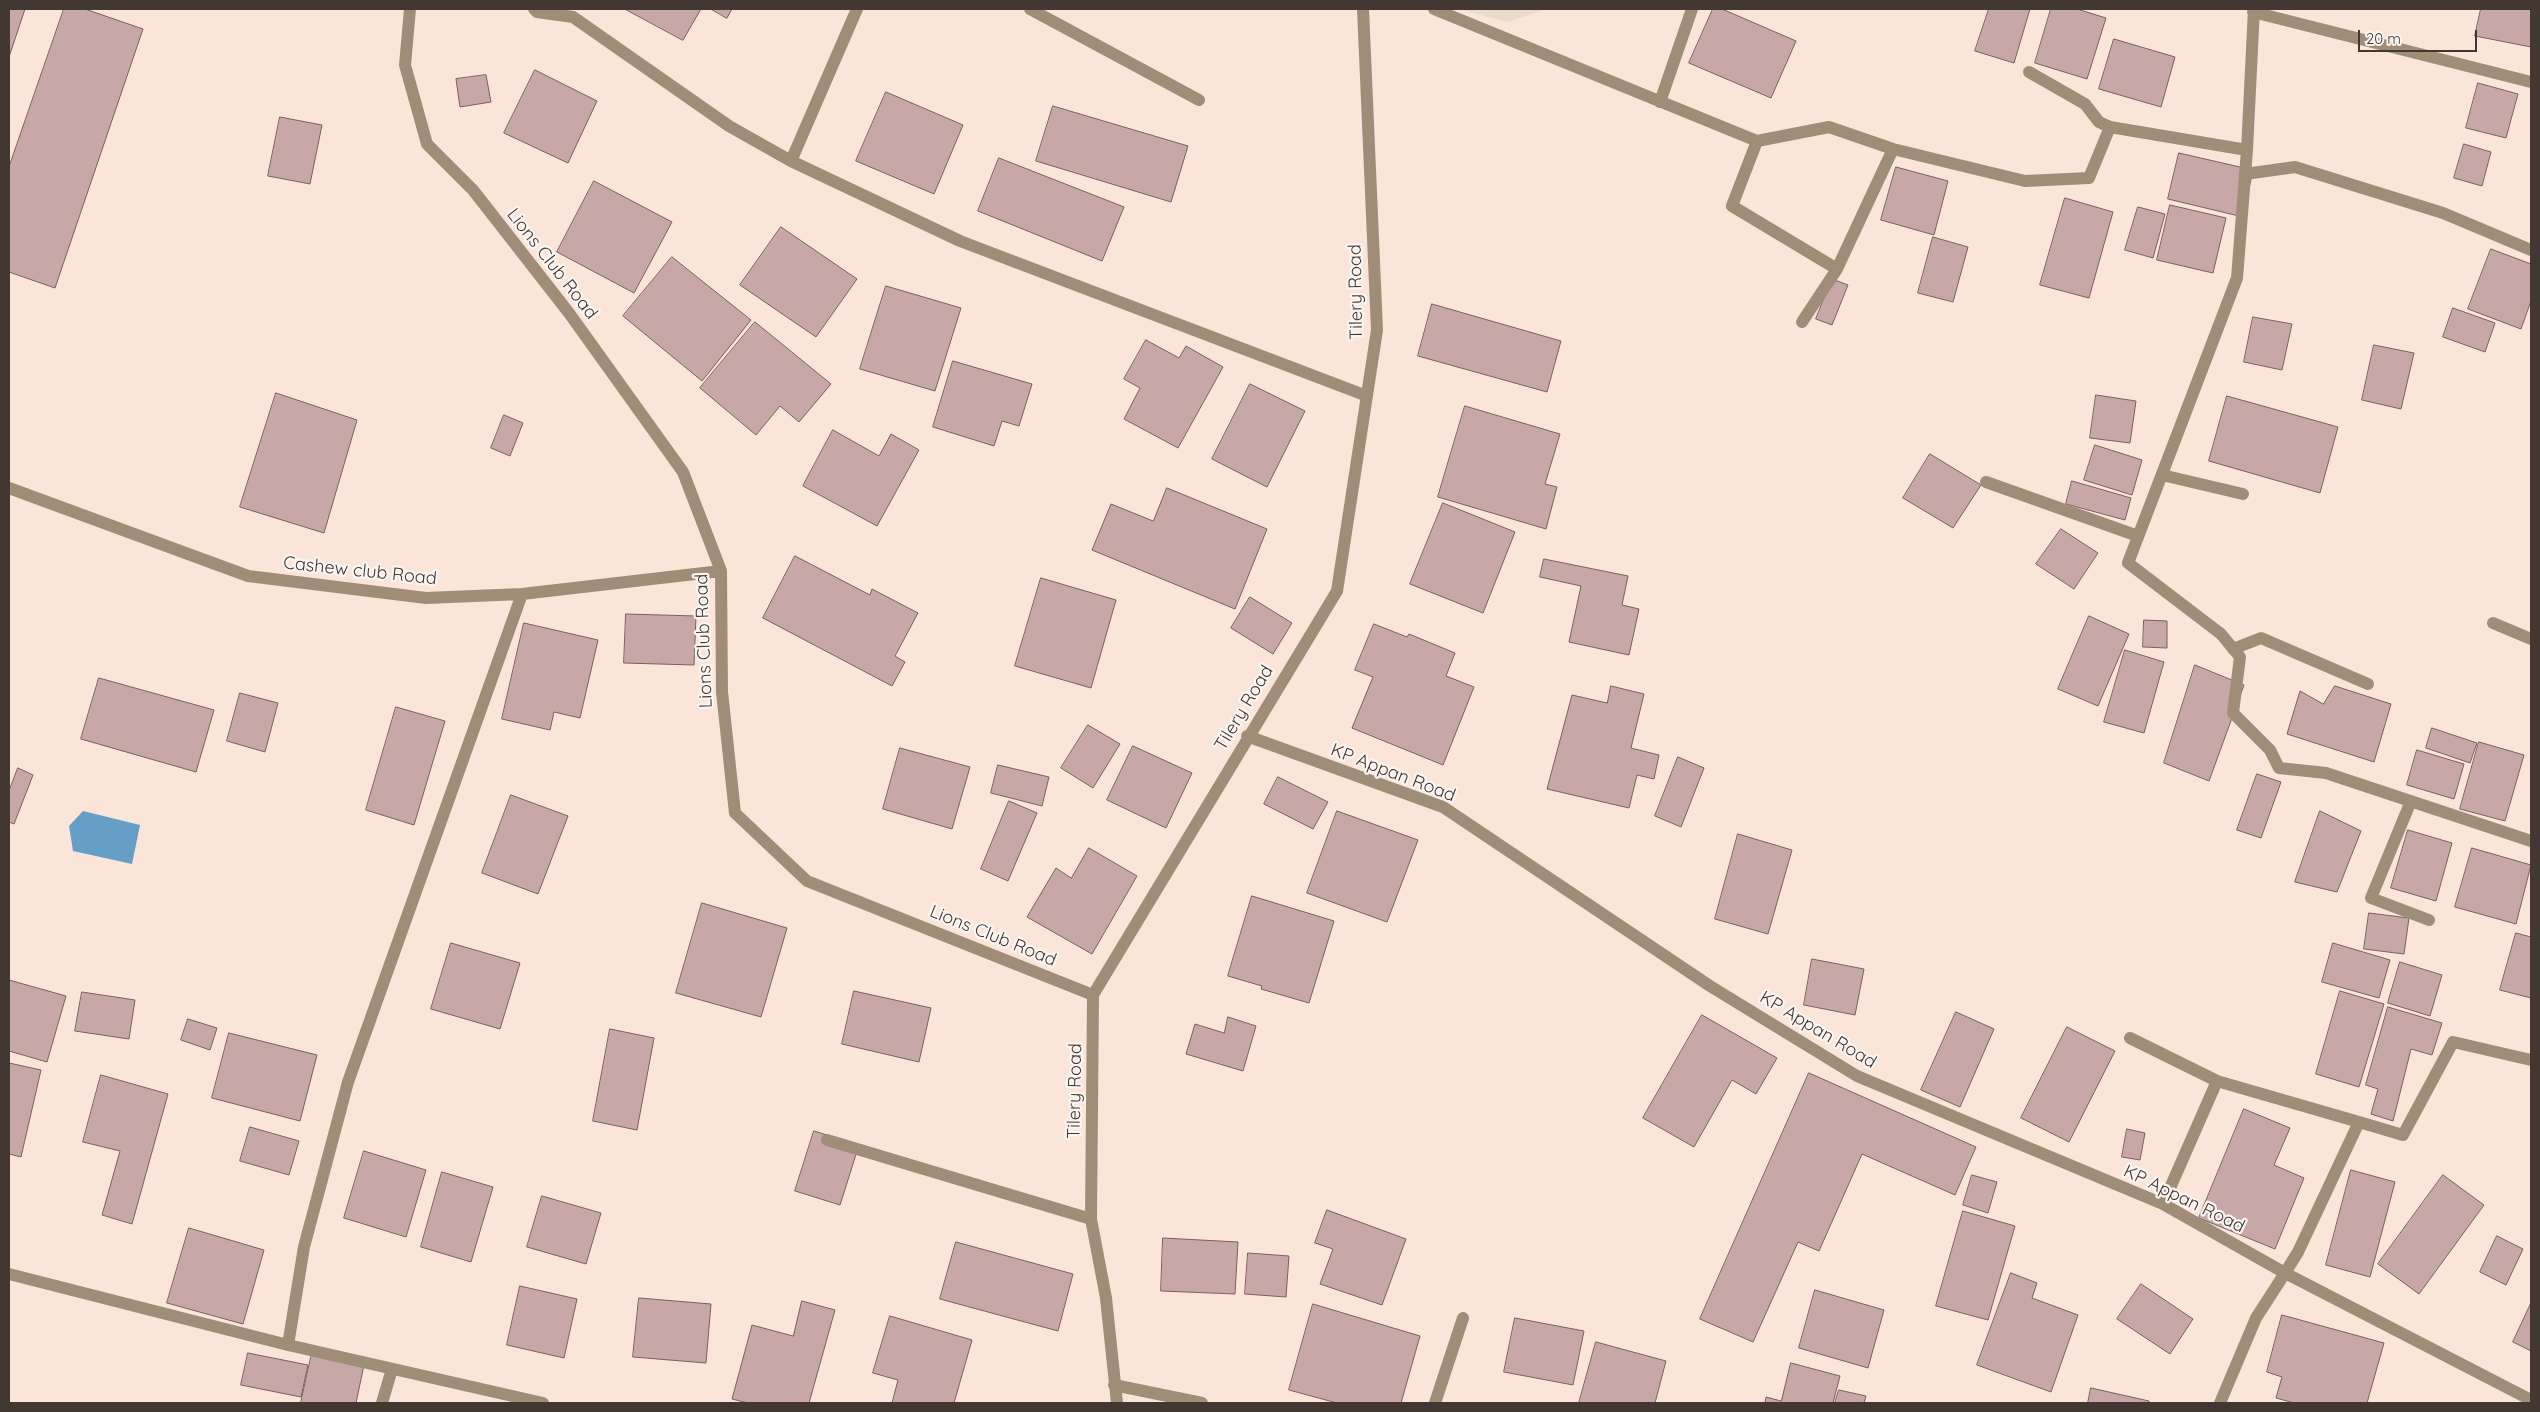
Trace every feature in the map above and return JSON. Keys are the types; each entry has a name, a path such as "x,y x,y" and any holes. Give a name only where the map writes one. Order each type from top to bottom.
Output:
{"street":[{"name":"Lions Club Road","path":"410,9 405,65 427,144 473,190 570,313 682,472 721,571 722,692 735,813 806,881 1093,995"},
{"path":"534,9 537,12 575,13 729,126 791,161 968,244 1367,396"},
{"path":"791,161 857,9"},
{"path":"1030,9 1199,100"},
{"name":"Tilery Road","path":"1117,1403 1106,1298 1091,1219 1093,995 1247,736 1337,591 1378,330 1363,9"},
{"path":"1434,9 1757,141 1829,128 1893,149 2025,181 2089,178 2110,127"},
{"path":"1660,102 1692,9"},
{"path":"2531,82 2253,10 2247,150 2237,278 2128,563 2221,634 2240,657 2233,713 2270,750 2279,768 2326,774 2531,841"},
{"path":"2029,72 2085,104 2099,122 2110,127 2247,150"},
{"path":"1757,141 1732,206 1837,270"},
{"path":"1802,322 1837,270 1893,149"},
{"path":"2245,174 2295,167 2443,213 2531,250"},
{"path":"2162,475 2243,494"},
{"path":"1986,482 2138,536"},
{"name":"Cashew club Road","path":"9,488 248,576 426,598 522,594 721,571"},
{"path":"288,1345 304,1247 345,1091 522,594"},
{"path":"2493,623 2531,639"},
{"path":"2233,649 2261,638 2368,684"},
{"name":"KP Appan Road","path":"1247,736 1443,808 1710,986 1857,1076 2163,1204 2285,1273 2530,1400"},
{"path":"2411,801 2372,898 2429,920"},
{"path":"2130,1038 2217,1081 2403,1135 2453,1042 2531,1060"},
{"path":"2163,1204 2217,1081"},
{"path":"2220,1403 2256,1318 2298,1252 2359,1122"},
{"path":"827,1140 1091,1219"},
{"path":"9,1274 288,1345 543,1403"},
{"path":"1435,1403 1463,1318"},
{"path":"382,1403 392,1369"},
{"path":"1114,1385 1202,1403"}],"shaded area":[{"path":"1459,9 1547,9 1507,22"}],"water":[{"path":"83,811 140,825 132,864 73,851 69,826"}],"building":[{"path":"9,9 25,9 9,57"},
{"path":"64,9 85,9 143,29 55,288 9,272 9,167"},
{"path":"625,9 701,9 683,40"},
{"path":"711,9 732,9 727,18"},
{"path":"1713,9 1722,9 1796,41 1771,98 1689,63"},
{"path":"1989,9 2030,9 2014,63 1975,51"},
{"path":"2051,9 2077,9 2106,18 2087,79 2035,63"},
{"path":"2481,9 2531,9 2531,47 2475,36"},
{"path":"2114,39 2175,57 2161,107 2099,89"},
{"path":"535,70 597,101 568,163 504,133"},
{"path":"486,75 491,102 460,107 456,79"},
{"path":"2478,83 2518,94 2506,138 2466,128"},
{"path":"886,92 963,125 934,194 856,161"},
{"path":"1053,106 1188,146 1171,202 1036,161"},
{"path":"280,117 322,125 310,184 268,176"},
{"path":"2464,144 2491,152 2482,186 2454,178"},
{"path":"2179,153 2253,170 2243,217 2168,199"},
{"path":"999,158 1124,207 1102,261 978,211"},
{"path":"1896,167 1948,181 1934,235 1881,220"},
{"path":"594,181 672,222 634,293 557,252"},
{"path":"2065,198 2113,212 2089,298 2040,285"},
{"path":"2170,205 2226,218 2213,273 2157,260"},
{"path":"2138,207 2165,214 2153,258 2125,250"},
{"path":"781,227 857,279 816,337 740,285"},
{"path":"1933,237 1968,247 1953,302 1918,293"},
{"path":"2491,249 2531,264 2531,301 2521,329 2468,309"},
{"path":"672,257 751,320 702,381 623,316"},
{"path":"1832,279 1848,285 1832,325 1816,319"},
{"path":"886,286 961,308 935,391 860,369"},
{"path":"1432,304 1561,341 1547,392 1418,356"},
{"path":"2453,308 2495,323 2485,352 2443,337"},
{"path":"2253,317 2292,324 2282,370 2244,362"},
{"path":"755,322 831,384 799,422 780,406 756,435 700,388"},
{"path":"1146,340 1179,358 1186,346 1223,367 1178,448 1124,419 1140,388 1124,379"},
{"path":"2374,345 2414,353 2401,409 2362,400"},
{"path":"953,361 1032,384 1019,426 1002,421 994,446 933,427"},
{"path":"1250,384 1305,411 1267,487 1212,459"},
{"path":"276,393 357,420 324,533 240,507"},
{"path":"2096,395 2136,401 2130,443 2090,438"},
{"path":"2227,396 2338,427 2320,493 2209,461"},
{"path":"1465,406 1560,434 1545,484 1557,487 1546,529 1438,497"},
{"path":"504,415 523,423 510,456 491,448"},
{"path":"833,430 879,456 891,434 919,450 877,526 803,486"},
{"path":"2095,445 2142,460 2132,495 2084,480"},
{"path":"1930,454 1981,485 1953,528 1903,498"},
{"path":"2072,481 2131,498 2125,520 2066,504"},
{"path":"1167,488 1267,529 1235,609 1092,550 1111,504 1153,521"},
{"path":"1443,503 1515,532 1483,613 1410,584"},
{"path":"2061,529 2098,553 2074,589 2036,564"},
{"path":"795,556 870,595 872,589 918,613 895,656 905,662 892,686 763,618"},
{"path":"1544,559 1628,576 1622,605 1639,609 1629,655 1569,642 1581,586 1540,577"},
{"path":"1041,578 1116,600 1091,688 1015,666"},
{"path":"1250,597 1292,623 1273,654 1231,628"},
{"path":"626,614 696,616 694,665 624,663"},
{"path":"2089,616 2129,634 2098,706 2058,689"},
{"path":"2144,620 2167,621 2167,648 2143,647"},
{"path":"524,623 598,640 580,718 554,712 550,730 502,719"},
{"path":"1374,624 1407,637 1409,634 1455,653 1446,676 1474,687 1443,765 1352,728 1373,677 1355,670"},
{"path":"2125,650 2164,662 2144,733 2104,722"},
{"path":"2195,665 2244,685 2209,781 2164,763"},
{"path":"99,678 214,710 196,772 81,739"},
{"path":"1611,686 1644,694 1631,748 1659,755 1654,779 1637,775 1629,808 1547,789 1572,695 1607,703"},
{"path":"2335,686 2391,704 2374,762 2287,734 2300,691 2323,704"},
{"path":"240,693 278,703 265,752 227,741"},
{"path":"396,707 445,721 414,825 366,810"},
{"path":"1088,725 1120,744 1093,788 1061,768"},
{"path":"2432,728 2477,743 2470,763 2426,748"},
{"path":"2479,742 2524,755 2505,821 2460,809"},
{"path":"1133,746 1192,773 1166,828 1107,800"},
{"path":"900,748 970,767 952,829 883,809"},
{"path":"2417,750 2464,764 2454,799 2407,785"},
{"path":"1678,757 1704,768 1681,827 1655,816"},
{"path":"998,765 1049,777 1042,806 991,793"},
{"path":"18,768 33,775 14,824 9,822 9,791"},
{"path":"2257,774 2281,782 2261,838 2237,830"},
{"path":"1278,777 1328,802 1313,829 1264,804"},
{"path":"511,795 568,816 538,894 482,873"},
{"path":"1009,801 1037,813 1008,881 981,869"},
{"path":"1337,811 1418,840 1387,922 1307,893"},
{"path":"2320,811 2361,831 2337,892 2295,882"},
{"path":"2408,830 2452,843 2436,901 2391,888"},
{"path":"1738,834 1792,850 1768,934 1715,919"},
{"path":"1089,848 1137,876 1092,954 1027,917 1056,868 1071,878"},
{"path":"2472,848 2531,865 2516,924 2455,907"},
{"path":"1252,896 1334,921 1309,1003 1261,989 1262,986 1228,976"},
{"path":"702,903 787,928 761,1017 676,993"},
{"path":"2369,913 2409,918 2404,954 2364,949"},
{"path":"2516,933 2531,937 2531,998 2500,990"},
{"path":"451,943 520,963 500,1029 431,1009"},
{"path":"2333,943 2390,960 2379,998 2322,982"},
{"path":"1812,959 1864,969 1855,1015 1804,1005"},
{"path":"2400,962 2442,975 2430,1016 2388,1003"},
{"path":"9,980 66,996 47,1062 9,1051"},
{"path":"854,991 931,1008 919,1062 842,1044"},
{"path":"2340,991 2384,1004 2359,1087 2316,1074"},
{"path":"82,992 135,1000 129,1039 75,1031"},
{"path":"2388,1007 2442,1023 2432,1055 2411,1049 2393,1121 2371,1114 2378,1089 2366,1085"},
{"path":"1956,1012 1994,1029 1960,1107 1921,1090"},
{"path":"1702,1015 1777,1058 1756,1094 1732,1080 1694,1147 1643,1118"},
{"path":"1228,1017 1256,1026 1243,1071 1186,1054 1195,1024 1224,1033"},
{"path":"188,1019 217,1028 210,1050 181,1040"},
{"path":"2067,1027 2115,1051 2069,1142 2021,1118"},
{"path":"610,1029 654,1038 637,1130 593,1121"},
{"path":"229,1033 317,1055 300,1121 212,1098"},
{"path":"9,1063 41,1070 21,1157 9,1154"},
{"path":"1809,1073 1976,1147 1955,1195 1862,1154 1819,1251 1798,1242 1753,1342 1700,1319"},
{"path":"101,1075 168,1094 132,1224 102,1215 120,1151 83,1142"},
{"path":"2244,1109 2290,1128 2274,1165 2304,1178 2275,1249 2199,1218"},
{"path":"250,1127 299,1141 289,1175 240,1161"},
{"path":"2127,1129 2145,1133 2140,1160 2122,1157"},
{"path":"814,1131 859,1145 840,1205 795,1191"},
{"path":"364,1151 426,1170 406,1237 344,1218"},
{"path":"2351,1170 2395,1182 2370,1277 2326,1265"},
{"path":"442,1172 493,1187 471,1262 421,1247"},
{"path":"1972,1175 1997,1182 1988,1213 1963,1205"},
{"path":"2443,1175 2484,1205 2419,1294 2378,1264"},
{"path":"542,1196 601,1213 586,1264 527,1247"},
{"path":"1327,1210 1406,1239 1382,1305 1320,1284 1333,1249 1315,1243"},
{"path":"1963,1211 2015,1226 1988,1320 1936,1306"},
{"path":"189,1228 264,1250 243,1324 167,1303"},
{"path":"2497,1236 2523,1249 2506,1285 2480,1272"},
{"path":"1163,1238 1238,1242 1235,1294 1161,1291"},
{"path":"956,1242 1073,1274 1058,1331 940,1299"},
{"path":"1248,1253 1289,1256 1286,1297 1245,1294"},
{"path":"2011,1273 2037,1283 2032,1298 2078,1315 2051,1392 1977,1365"},
{"path":"2141,1284 2193,1319 2170,1354 2117,1319"},
{"path":"520,1286 577,1299 564,1358 507,1345"},
{"path":"1815,1290 1884,1310 1868,1368 1799,1348"},
{"path":"639,1298 711,1304 706,1363 633,1357"},
{"path":"802,1301 835,1310 809,1403 748,1403 732,1399 752,1325 793,1336"},
{"path":"2531,1303 2531,1351 2513,1342"},
{"path":"1313,1304 1420,1336 1401,1403 1337,1403 1289,1390"},
{"path":"2282,1315 2384,1343 2367,1403 2294,1403 2276,1398 2282,1377 2267,1372"},
{"path":"890,1316 972,1340 954,1403 892,1403 898,1380 873,1373"},
{"path":"1515,1318 1584,1331 1573,1385 1504,1372"},
{"path":"1596,1342 1666,1361 1655,1403 1579,1403"},
{"path":"248,1353 308,1365 301,1397 241,1385"},
{"path":"312,1353 364,1365 356,1403 301,1403"},
{"path":"1791,1363 1840,1376 1833,1403 1765,1403 1766,1397 1781,1401"},
{"path":"2091,1388 2149,1401 2149,1403 2088,1403"},
{"path":"1839,1390 1866,1396 1864,1403 1835,1403"}]}
